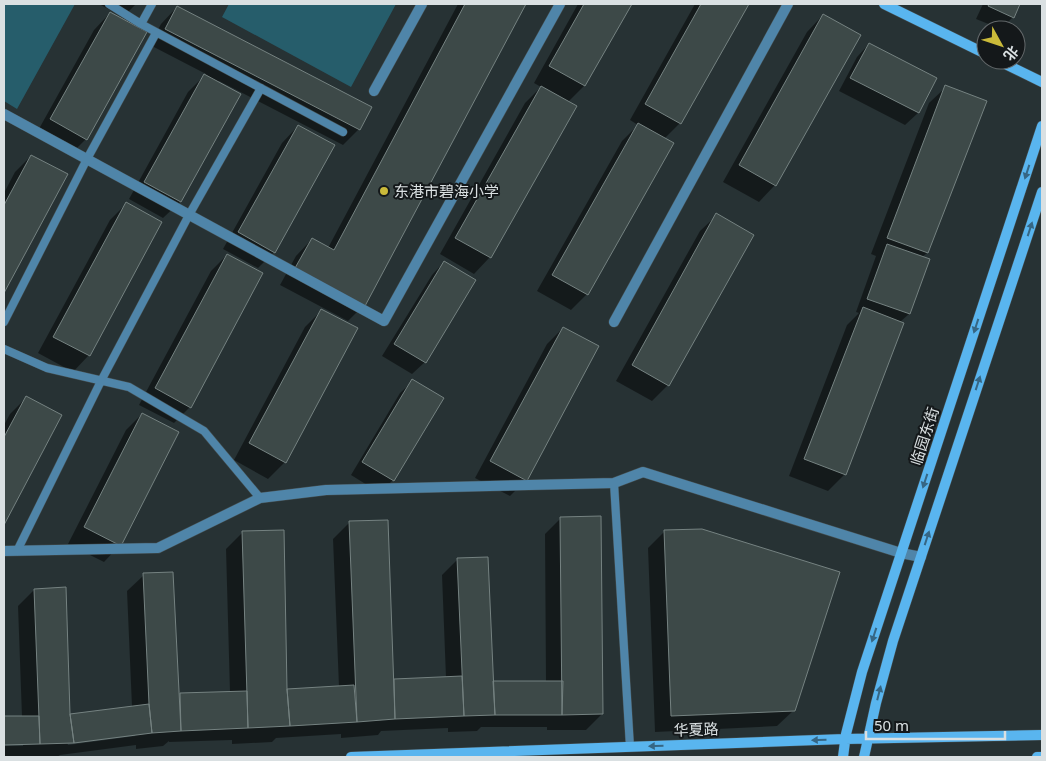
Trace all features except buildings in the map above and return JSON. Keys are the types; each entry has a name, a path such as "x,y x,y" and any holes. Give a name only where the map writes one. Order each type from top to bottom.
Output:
{"street":[{"path":"374,91 422,4"},
{"path":"4,115 384,321 560,4"},
{"path":"614,322 788,4"},
{"path":"884,4 976,49"},
{"path":"1017,70 1042,82"},
{"name":"临园东街","path":"842,757 844,739 862,672 1042,126"},
{"path":"864,757 893,641 1042,192"},
{"path":"4,551 158,548 260,498 326,490 614,483 643,472 902,553 921,557"},
{"name":"华夏路","path":"350,757 868,738 1042,735"},
{"path":"1037,757 1042,757"}],"lane":[{"path":"109,4 141,24 343,132"},
{"path":"141,24 152,4"},
{"path":"4,322 87,159 156,32"},
{"path":"17,551 101,381 189,215 261,88"},
{"path":"4,349 47,368 128,387 204,431 260,498"},
{"path":"614,483 630,747"}],"shaded area":[{"path":"4,4 75,4 17,109 4,101"},
{"path":"229,4 396,4 351,87 222,17"}],"place":[{"name":"东港市碧海小学","path":"384,191"}]}
